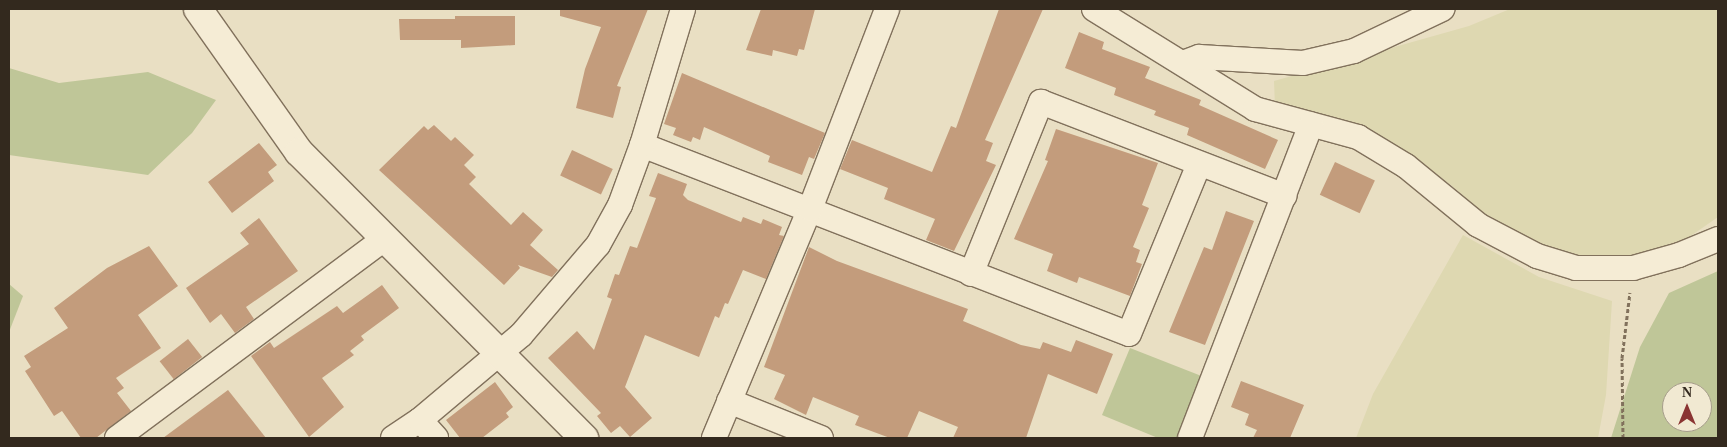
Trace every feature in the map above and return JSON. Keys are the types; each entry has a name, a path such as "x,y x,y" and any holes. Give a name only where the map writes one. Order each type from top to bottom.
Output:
{"street":[{"path":"198,9 299,152 383,240 501,352 584,438"},
{"path":"393,438 420,420 501,352 565,287 598,245 620,205 642,145 684,9"},
{"path":"714,438 810,209 887,9"},
{"path":"1094,9 1255,109 1311,126 1358,137 1406,166 1478,225 1537,256 1576,268 1633,268 1678,256 1718,238"},
{"path":"1182,62 1199,57 1303,63 1354,51 1442,9"},
{"path":"971,274 1041,102 1285,196"},
{"path":"1190,438 1311,126"},
{"path":"642,145 1129,334 1199,164"},
{"path":"117,438 383,240"},
{"path":"729,401 821,438"},
{"path":"420,420 436,438"}],"path":[{"path":"1623,438 1622,358 1633,268"}],"shaded area":[{"path":"1510,9 1718,9 1718,217 1682,242 1622,259 1564,255 1505,232 1451,185 1367,132 1275,107 1274,81 1469,26"},
{"path":"1463,235 1539,277 1612,301 1606,395 1598,438 1356,438 1373,394"}],"green space":[{"path":"9,68 59,83 148,72 216,100 192,133 148,175 9,155"},
{"path":"1718,271 1718,438 1611,438 1640,347 1669,293"},
{"path":"9,284 23,296 9,332"},
{"path":"1130,348 1204,377 1179,438 1158,438 1102,415"}],"building":[{"path":"560,9 648,9 617,86 621,87 613,118 576,108 585,69 601,27 560,16"},
{"path":"761,9 815,9 804,50 799,49 797,56 773,50 772,56 746,50"},
{"path":"999,9 1043,9 985,140 993,143 986,161 996,165 954,251 926,240 935,219 884,199 888,188 840,169 852,140 932,172 951,126 956,128"},
{"path":"455,16 515,16 515,45 461,48 461,40 400,40 399,19 455,19"},
{"path":"1079,32 1104,42 1102,49 1150,67 1145,78 1201,100 1199,105 1278,140 1265,169 1187,135 1189,128 1154,115 1156,111 1114,95 1116,88 1065,68"},
{"path":"682,73 825,133 814,159 809,157 802,175 768,162 770,156 704,127 700,140 693,137 691,142 673,135 676,128 664,124"},
{"path":"434,125 451,141 455,137 474,155 464,165 476,177 469,184 511,225 523,212 543,230 530,245 558,270 552,277 518,265 520,268 504,285 379,170 424,126 428,130"},
{"path":"1056,129 1158,163 1142,205 1149,208 1133,247 1140,250 1136,262 1142,264 1130,296 1079,277 1077,283 1047,271 1053,254 1014,239 1048,161 1045,160"},
{"path":"259,143 277,165 268,172 274,181 232,213 208,182"},
{"path":"572,150 613,169 601,194 560,175"},
{"path":"1335,162 1375,181 1360,213 1320,195"},
{"path":"658,173 687,184 683,195 688,200 741,222 743,217 761,224 763,219 782,227 779,235 784,236 766,279 743,270 728,304 725,303 719,318 715,316 699,357 645,335 625,387 652,418 630,437 620,426 611,433 597,416 601,413 548,358 577,331 594,350 612,299 607,297 615,274 619,275 630,246 637,248 656,198 649,196"},
{"path":"1226,211 1254,221 1205,345 1169,332 1204,247 1212,250"},
{"path":"259,218 298,271 246,307 254,319 235,333 221,314 210,323 186,288 249,244 240,233"},
{"path":"149,246 178,286 138,315 161,348 116,378 124,388 117,393 131,411 96,438 81,438 62,411 54,416 25,371 31,367 24,356 68,328 54,308 107,268"},
{"path":"809,247 837,261 968,309 963,321 1021,345 1040,349 1043,342 1071,352 1076,340 1113,354 1097,394 1048,374 1026,438 953,438 958,427 919,411 907,438 890,438 855,425 859,416 813,397 806,415 774,399 785,375 764,367"},
{"path":"382,285 399,308 361,336 364,340 350,351 354,355 322,378 344,407 309,437 251,356 270,342 274,348 337,306 343,313"},
{"path":"188,339 202,357 174,379 160,361"},
{"path":"1241,381 1304,405 1290,438 1253,438 1257,430 1245,425 1249,414 1231,407"},
{"path":"495,382 513,407 506,413 509,417 482,438 460,438 446,420"},
{"path":"228,390 266,438 163,438"}]}
